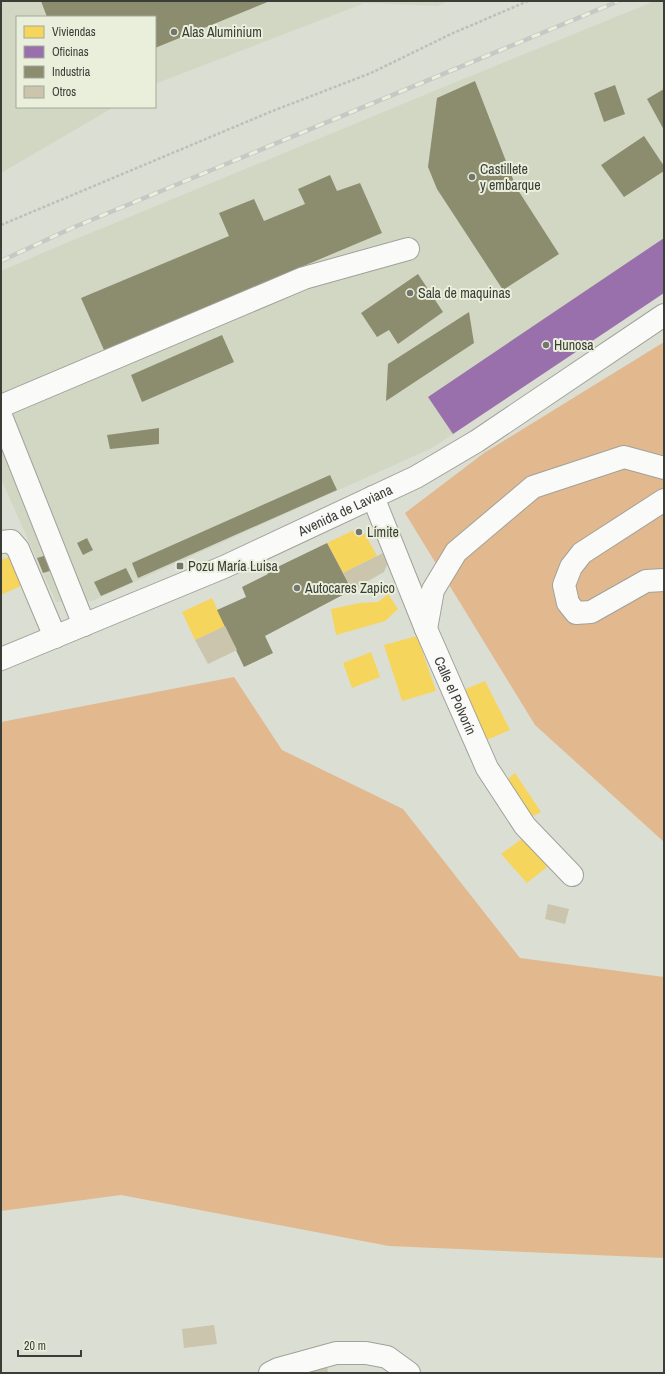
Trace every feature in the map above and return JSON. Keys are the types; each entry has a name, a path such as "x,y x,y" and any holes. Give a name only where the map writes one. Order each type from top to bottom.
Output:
{"street":[{"path":"1,406 304,278 408,249"},
{"name":"Avenida de Laviana","path":"1,659 224,567 416,477 477,441 664,315"},
{"path":"1,416 84,625"},
{"path":"426,629 433,590 456,552 533,487 624,457 664,468"},
{"name":"Calle el Polvorín","path":"373,497 426,629 487,768 525,826 572,875"},
{"path":"664,500 582,553 571,567 564,585 568,603 576,613 591,612 646,581 664,580"},
{"path":"1,542 11,541 18,549 55,637"},
{"path":"270,1373 278,1369 336,1353 366,1353 387,1356 409,1373"}],"path":[{"path":"1,225 270,112 371,73 451,34 528,1"}],"shaded area":[{"path":"1,1 449,1 437,6 365,3 156,84 156,16 16,16 16,108 112,108 1,173"},
{"path":"655,1 664,1 664,293 432,448 92,601 56,602 1,479 1,271"},
{"path":"664,342 664,842 535,725 405,513 484,453"},
{"path":"234,677 282,750 403,809 520,958 664,977 664,1258 389,1246 121,1195 1,1211 1,722"}],"building: Viviendas":[{"path":"352,531 365,534 377,556 343,573 327,543"},
{"path":"11,556 23,585 1,595 1,560"},
{"path":"388,594 398,609 385,621 336,635 331,609 360,603 378,602"},
{"path":"212,598 225,626 195,640 182,612"},
{"path":"417,636 436,691 402,701 384,645"},
{"path":"371,652 380,677 352,688 343,663"},
{"path":"485,681 510,730 484,741 461,691"},
{"path":"515,773 541,812 522,821 499,786"},
{"path":"526,836 547,867 527,883 501,854"}],"building: Oficinas":[{"name":"Hunosa","path":"664,238 664,293 453,434 428,397"}],"building: Industria":[{"name":"Alas Aluminium","path":"41,1 270,1 156,48 156,16 47,16"},
{"name":"Castillete y embarque","path":"475,81 516,187 559,254 503,290 437,189 428,167 437,98"},
{"path":"615,85 625,114 604,122 594,93"},
{"path":"664,89 664,130 647,99"},
{"path":"644,136 664,166 664,171 624,197 601,165"},
{"path":"330,175 337,191 360,183 382,233 104,350 81,298 229,236 219,213 254,199 264,221 305,204 298,189"},
{"name":"Sala de maquinas","path":"418,274 443,312 398,344 389,330 377,337 361,313"},
{"path":"469,312 474,343 386,401 388,364"},
{"path":"222,335 234,362 142,402 131,375"},
{"path":"159,428 159,444 110,449 107,435"},
{"path":"330,475 337,490 138,578 132,563"},
{"path":"87,538 93,550 83,555 77,543"},
{"name":"Autocares Zapico","path":"327,543 352,590 265,636 273,653 244,667 217,610 246,597 242,587 268,574 267,572"},
{"path":"47,555 53,570 43,573 37,558"},
{"path":"126,568 133,582 101,596 94,582"}],"building: Otros":[{"path":"383,553 388,562 384,572 352,590 343,573"},
{"path":"225,626 237,650 208,664 195,640"},
{"path":"548,904 569,909 565,924 545,919"},
{"path":"214,1325 217,1344 184,1348 182,1329"},
{"path":"327,1363 328,1373 308,1373 308,1368"}],"railway":[{"path":"1,261 72,228 619,1"}],"place":[{"name":"Alas Aluminium","path":"174,32"},
{"name":"Castillete y embarque","path":"472,177"},
{"name":"Sala de maquinas","path":"410,293"},
{"name":"Hunosa","path":"546,345"},
{"name":"Límite","path":"359,532"},
{"name":"Pozu María Luisa","path":"180,566"},
{"name":"Autocares Zapico","path":"297,588"}]}
